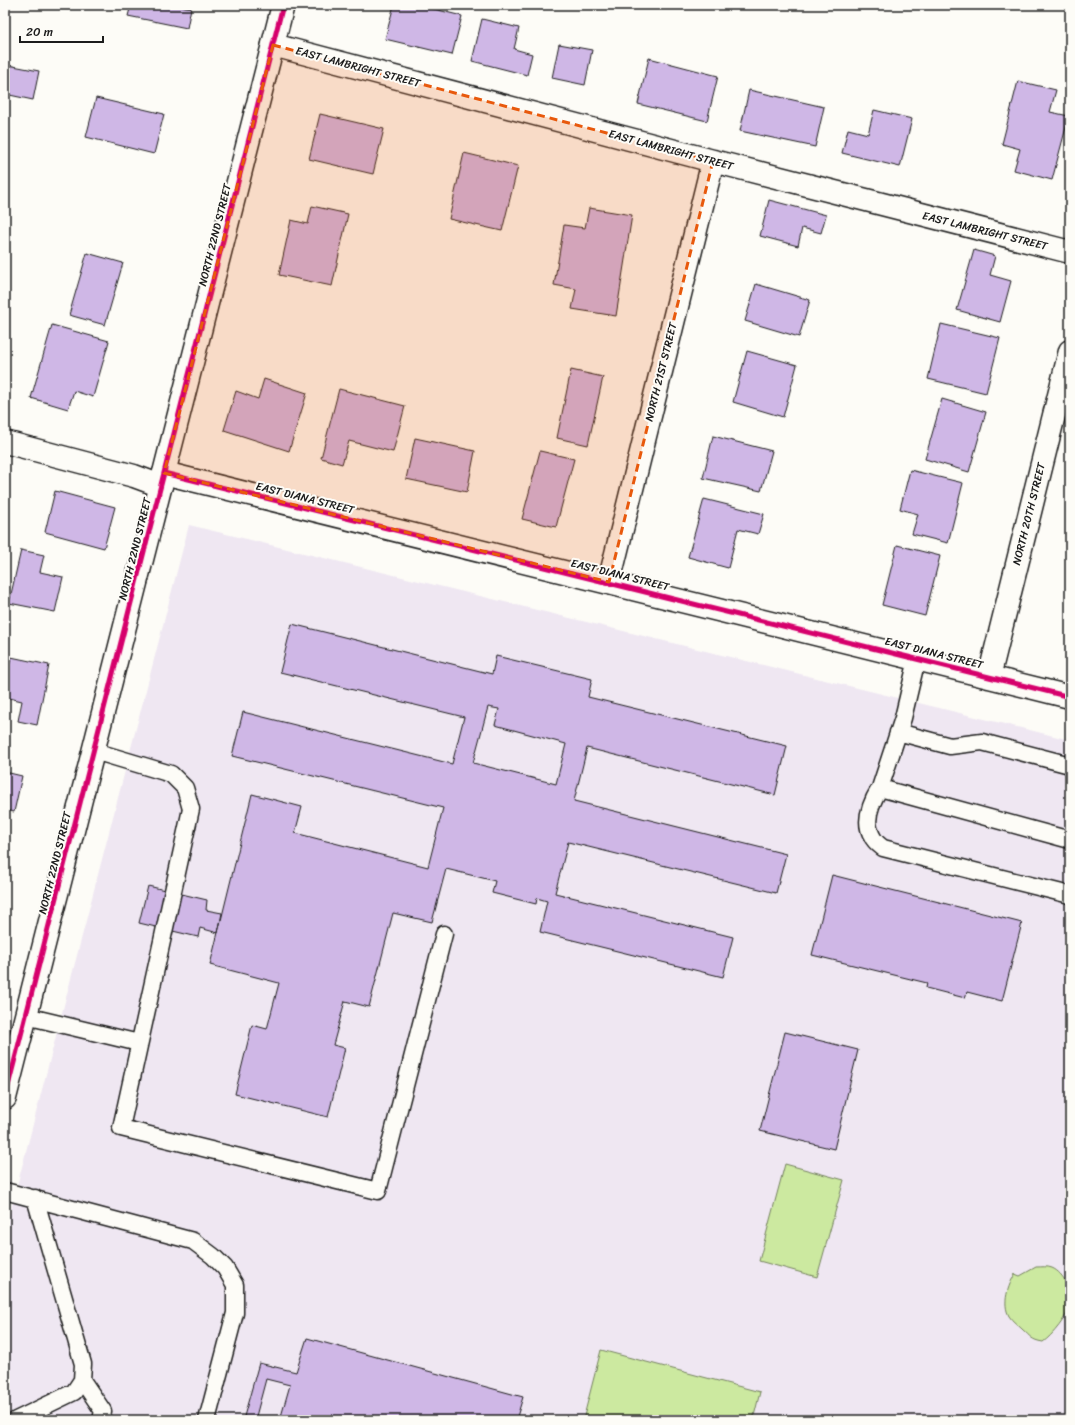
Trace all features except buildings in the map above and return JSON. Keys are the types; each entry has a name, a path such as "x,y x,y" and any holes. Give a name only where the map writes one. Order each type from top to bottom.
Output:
{"street":[{"name":"NORTH 22ND STREET","path":"5,1098 283,5"},
{"name":"EAST LAMBRIGHT STREET","path":"273,45 713,161 1070,252"},
{"name":"NORTH 21ST STREET","path":"609,582 713,161"},
{"name":"NORTH 20TH STREET","path":"988,677 1070,351"},
{"name":"EAST DIANA STREET","path":"5,442 134,476 209,485 609,582 1070,697"}],"lane":[{"path":"916,659 903,718 880,788 874,797 869,812 869,827 872,836 883,848 1070,894"},
{"path":"898,732 950,746 982,742 1070,765"},
{"path":"94,751 171,774 185,788 191,809 139,1043 122,1128 378,1191 444,934"},
{"path":"880,788 1070,840"},
{"path":"26,1016 139,1043"},
{"path":"5,1191 193,1241 213,1256 225,1268 235,1285 235,1313 207,1420"},
{"path":"16,1420 74,1392 82,1380 83,1364 35,1198"},
{"path":"82,1380 103,1411 101,1420"}],"highlighted area":[{"path":"273,45 713,161 609,582 164,473"}],"shaded area":[{"path":"189,525 1070,740 1070,1420 5,1420 5,1232"}],"green space":[{"path":"785,1164 844,1180 817,1277 759,1261"},
{"path":"1036,1267 1048,1267 1056,1270 1064,1278 1067,1284 1071,1300 1069,1310 1063,1320 1055,1331 1043,1342 1031,1338 1013,1321 1009,1316 1006,1306 1008,1289 1015,1274 1020,1276"},
{"path":"601,1350 760,1392 753,1420 583,1420"}],"cycle path":[{"path":"5,1098 283,5"},
{"path":"164,473 1070,697"}]}
